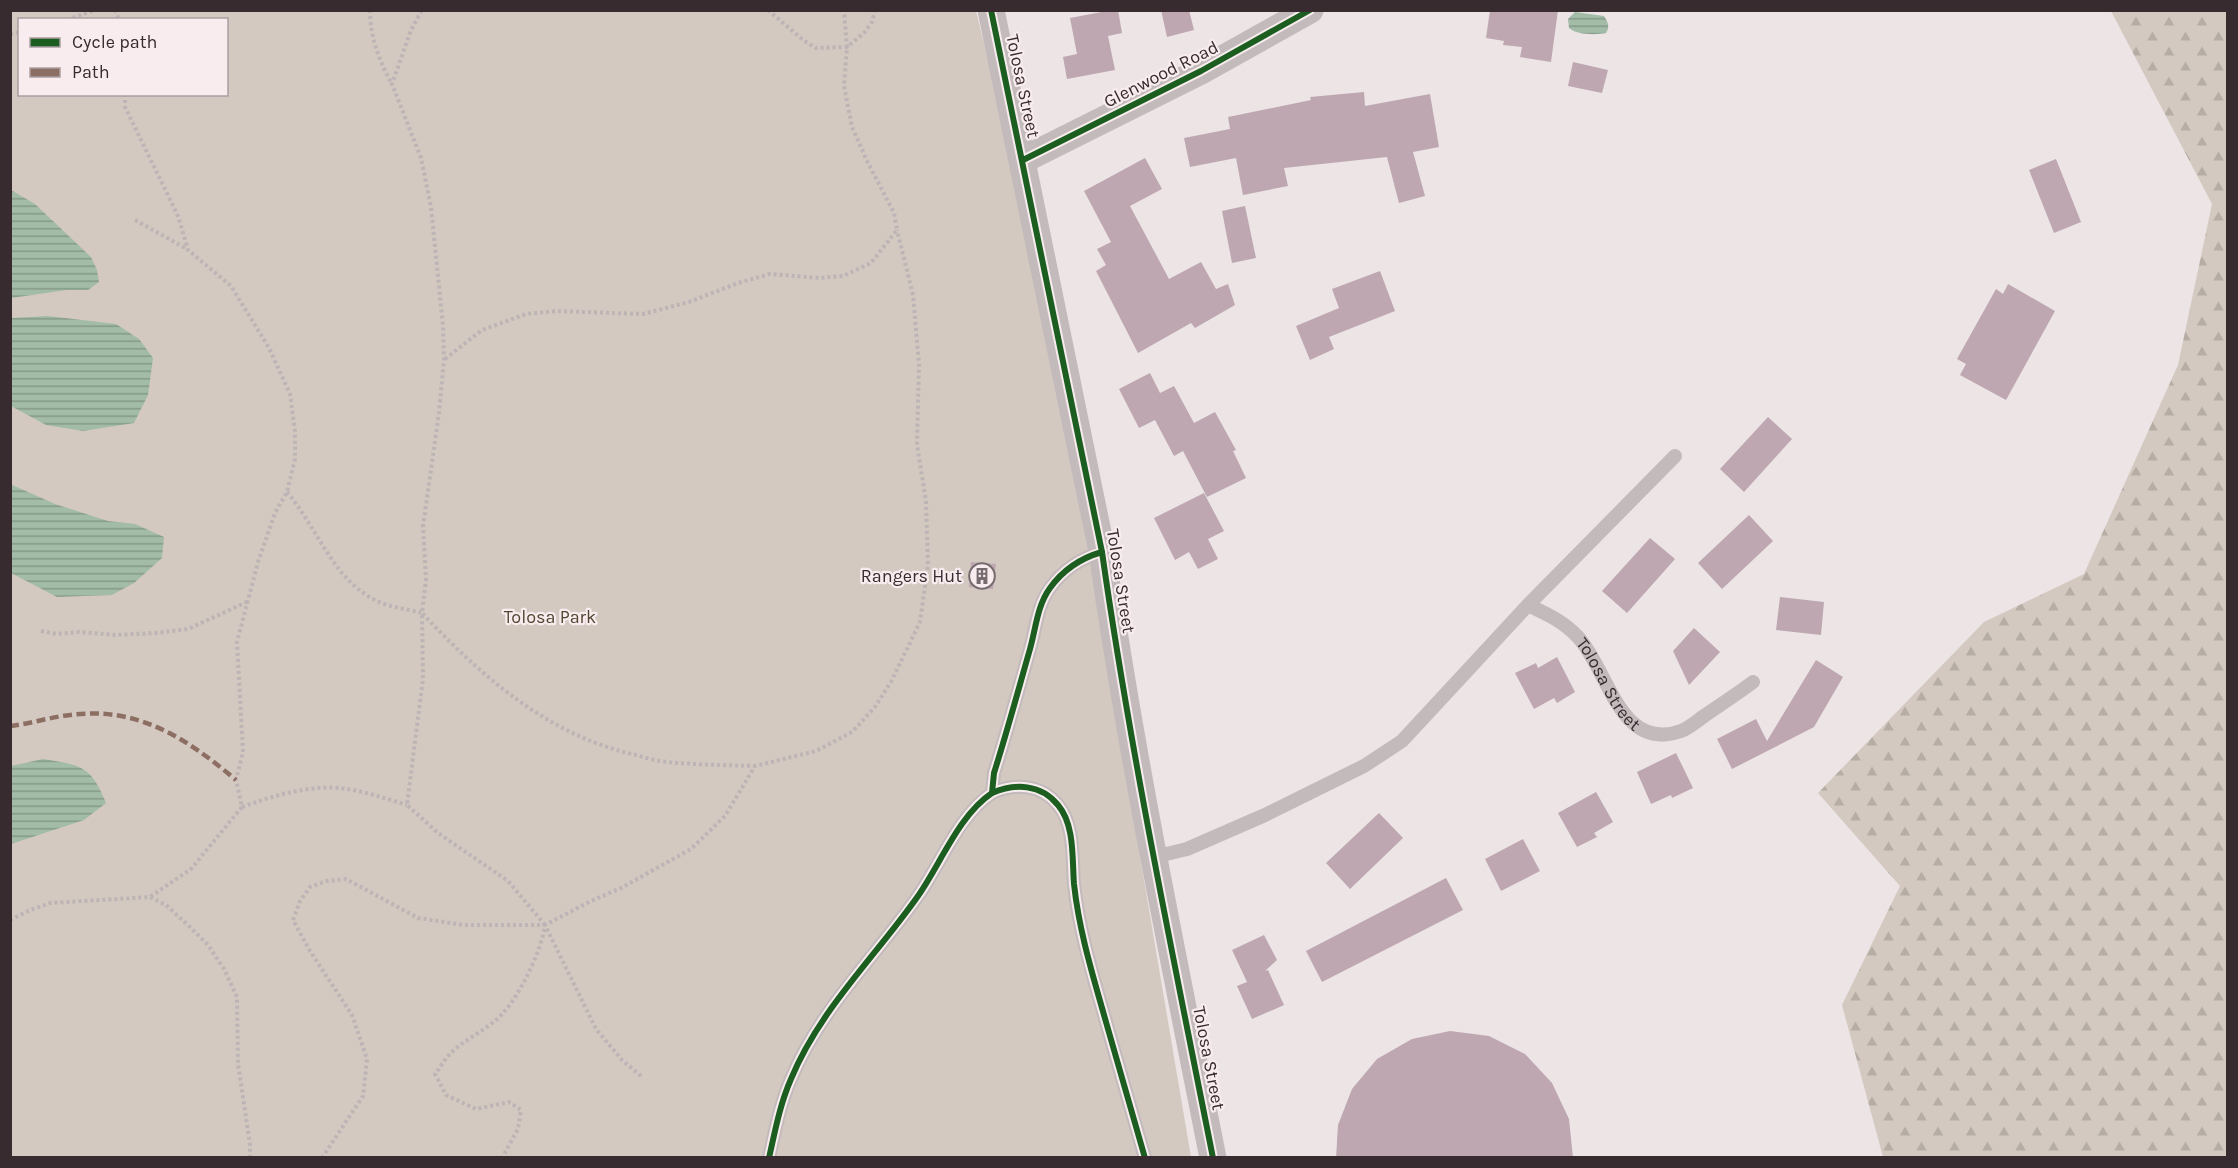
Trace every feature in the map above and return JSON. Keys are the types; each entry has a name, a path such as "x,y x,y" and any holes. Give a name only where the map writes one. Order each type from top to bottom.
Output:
{"street":[{"name":"Tolosa Street","path":"991,10 1102,552 1154,857 1213,1158"},
{"name":"Glenwood Road","path":"1023,160 1201,71 1310,10"}],"lane":[{"path":"1154,857 1187,849 1265,815 1364,766 1402,741 1528,605 1675,456"},
{"path":"992,793 994,773 1041,604 1051,587 1062,575 1079,561 1102,552"},
{"name":"Tolosa Street","path":"1528,605 1558,619 1579,638 1600,669 1624,715 1635,727 1648,734 1665,735 1684,730 1753,682"},
{"path":"769,1158 790,1079 816,1032 863,966 918,896 967,818 981,800 1004,788 1018,786 1031,787 1045,793 1058,804 1065,816 1070,832 1075,886 1088,960 1145,1158"}],"path":[{"path":"73,18 95,10"},
{"path":"370,10 379,60 392,84 421,158 431,207 443,326 444,359 434,454 423,526 426,579 422,613 421,703 407,805"},
{"path":"392,84 411,30 422,10"},
{"path":"768,10 816,48 848,47 864,33 872,22 874,10"},
{"path":"287,492 299,506 345,577 360,590 375,600 422,613 486,676 521,703 569,733 614,750 666,762 754,766 816,751 852,732 875,707 891,682 920,622 928,565 926,501 917,445 919,364 914,295 894,213 852,127 844,86 848,47 844,10"},
{"path":"125,96 125,107 178,216 188,250"},
{"path":"135,220 188,250 231,286 269,348 290,394 295,459 287,492 275,513 258,562 237,642 243,752 236,780 242,807"},
{"path":"444,359 482,330 526,314 556,311 644,314 688,302 738,283 770,274 820,279 843,276 871,263 897,230"},
{"path":"41,631 57,634 79,632 115,635 188,629 249,601"},
{"path":"322,1158 363,1096 367,1059 352,1015 310,951 293,920 300,901 310,887 327,881 346,879 418,918 464,925 545,925 621,888 691,849 725,816 754,766"},
{"path":"10,920 50,903 150,897 190,869 242,807 273,796 321,787 361,792 407,805 438,833 508,881 545,925 596,1029 622,1060 641,1076"},
{"path":"150,897 166,906 208,945 224,969 237,997 238,1064 250,1158"},
{"path":"502,1158 518,1130 521,1110 509,1102 476,1109 446,1095 435,1074 450,1054 504,1012 527,976 543,940 545,925"}],"green space":[{"name":"Tolosa Park","path":"10,11 976,11 1017,179 1089,556 1191,1157 11,1157"},
{"path":"2111,11 2227,11 2227,1157 1883,1157 1842,1005 1900,886 1818,793 1984,622 2084,574 2178,365 2212,204"}],"shaded area":[{"path":"1575,12 1604,16 1608,24 1606,33 1586,34 1569,28 1568,19"},
{"path":"11,190 35,204 91,257 99,282 88,290 67,290 11,298"},
{"path":"48,316 116,324 139,339 153,358 148,395 134,423 83,431 46,425 11,406 11,318"},
{"path":"10,484 55,504 108,521 135,524 164,537 162,558 134,583 112,595 57,597 11,573"},
{"path":"43,759 83,769 95,781 106,803 84,820 11,844 11,766"}],"building":[{"path":"1118,10 1122,33 1108,36 1115,70 1067,79 1063,57 1077,54 1070,18"},
{"path":"1161,10 1189,10 1194,30 1167,37"},
{"path":"1490,10 1558,10 1551,62 1520,57 1522,47 1503,45 1504,41 1486,38"},
{"path":"1573,62 1608,70 1602,93 1568,86"},
{"path":"1364,92 1365,106 1430,94 1439,147 1413,152 1425,196 1399,203 1387,157 1284,168 1288,186 1243,195 1236,158 1190,167 1184,138 1230,129 1228,117 1311,100 1310,97"},
{"path":"1145,158 1162,189 1130,206 1169,279 1201,262 1216,289 1228,284 1235,305 1195,328 1191,323 1138,353 1096,271 1106,265 1097,249 1111,242 1084,191"},
{"path":"2056,159 2081,222 2054,233 2029,170"},
{"path":"1245,206 1256,258 1232,263 1222,211"},
{"path":"1380,271 1395,311 1329,337 1334,349 1310,360 1296,326 1339,308 1332,289"},
{"path":"2008,284 2055,311 2006,400 1960,375 1966,364 1957,359 1996,289 2003,294"},
{"path":"1150,373 1160,393 1174,386 1194,423 1215,412 1236,450 1233,451 1246,478 1207,497 1183,451 1174,456 1155,420 1139,428 1119,389"},
{"path":"1768,417 1792,439 1744,492 1720,469"},
{"path":"1204,493 1224,531 1208,539 1218,559 1198,569 1189,552 1175,560 1154,518"},
{"path":"1749,515 1773,541 1722,589 1698,563"},
{"path":"1650,538 1675,559 1627,613 1602,591"},
{"name":"Rangers Hut","path":"971,562 996,564 993,589 969,587"},
{"path":"1780,597 1824,602 1821,635 1776,630"},
{"path":"1694,628 1720,652 1689,685 1673,651"},
{"path":"1557,657 1575,692 1557,703 1554,698 1534,709 1515,673 1536,663 1538,668"},
{"path":"1816,660 1843,677 1814,727 1732,769 1717,739 1756,719 1767,741"},
{"path":"1676,753 1693,788 1672,798 1671,795 1651,804 1637,772"},
{"path":"1596,792 1613,822 1594,833 1597,837 1577,847 1558,813"},
{"path":"1379,813 1403,838 1350,889 1326,863"},
{"path":"1523,839 1540,871 1501,891 1485,859"},
{"path":"1446,878 1463,910 1322,982 1306,951"},
{"path":"1264,935 1277,960 1265,971 1268,970 1284,1005 1252,1019 1237,986 1247,982 1232,950"},
{"path":"1450,1031 1489,1036 1525,1054 1552,1083 1569,1119 1573,1158 1336,1158 1338,1125 1352,1089 1377,1059 1412,1039"}],"marked path":[{"path":"10,726 62,716 95,713 118,715 160,728 199,751 236,780"}],"cycle path":[{"path":"991,10 1102,552 1139,780 1213,1158"},
{"path":"1023,160 1201,71 1310,10"},
{"path":"769,1158 787,1088 817,1029 918,896 960,827 980,802 992,793 994,773 1046,595 1067,570 1080,561 1102,552"},
{"path":"992,793 1019,787 1036,789 1058,805 1067,822 1072,843 1076,902 1083,936 1145,1158"}],"place":[{"name":"Rangers Hut","path":"982,576"}]}
